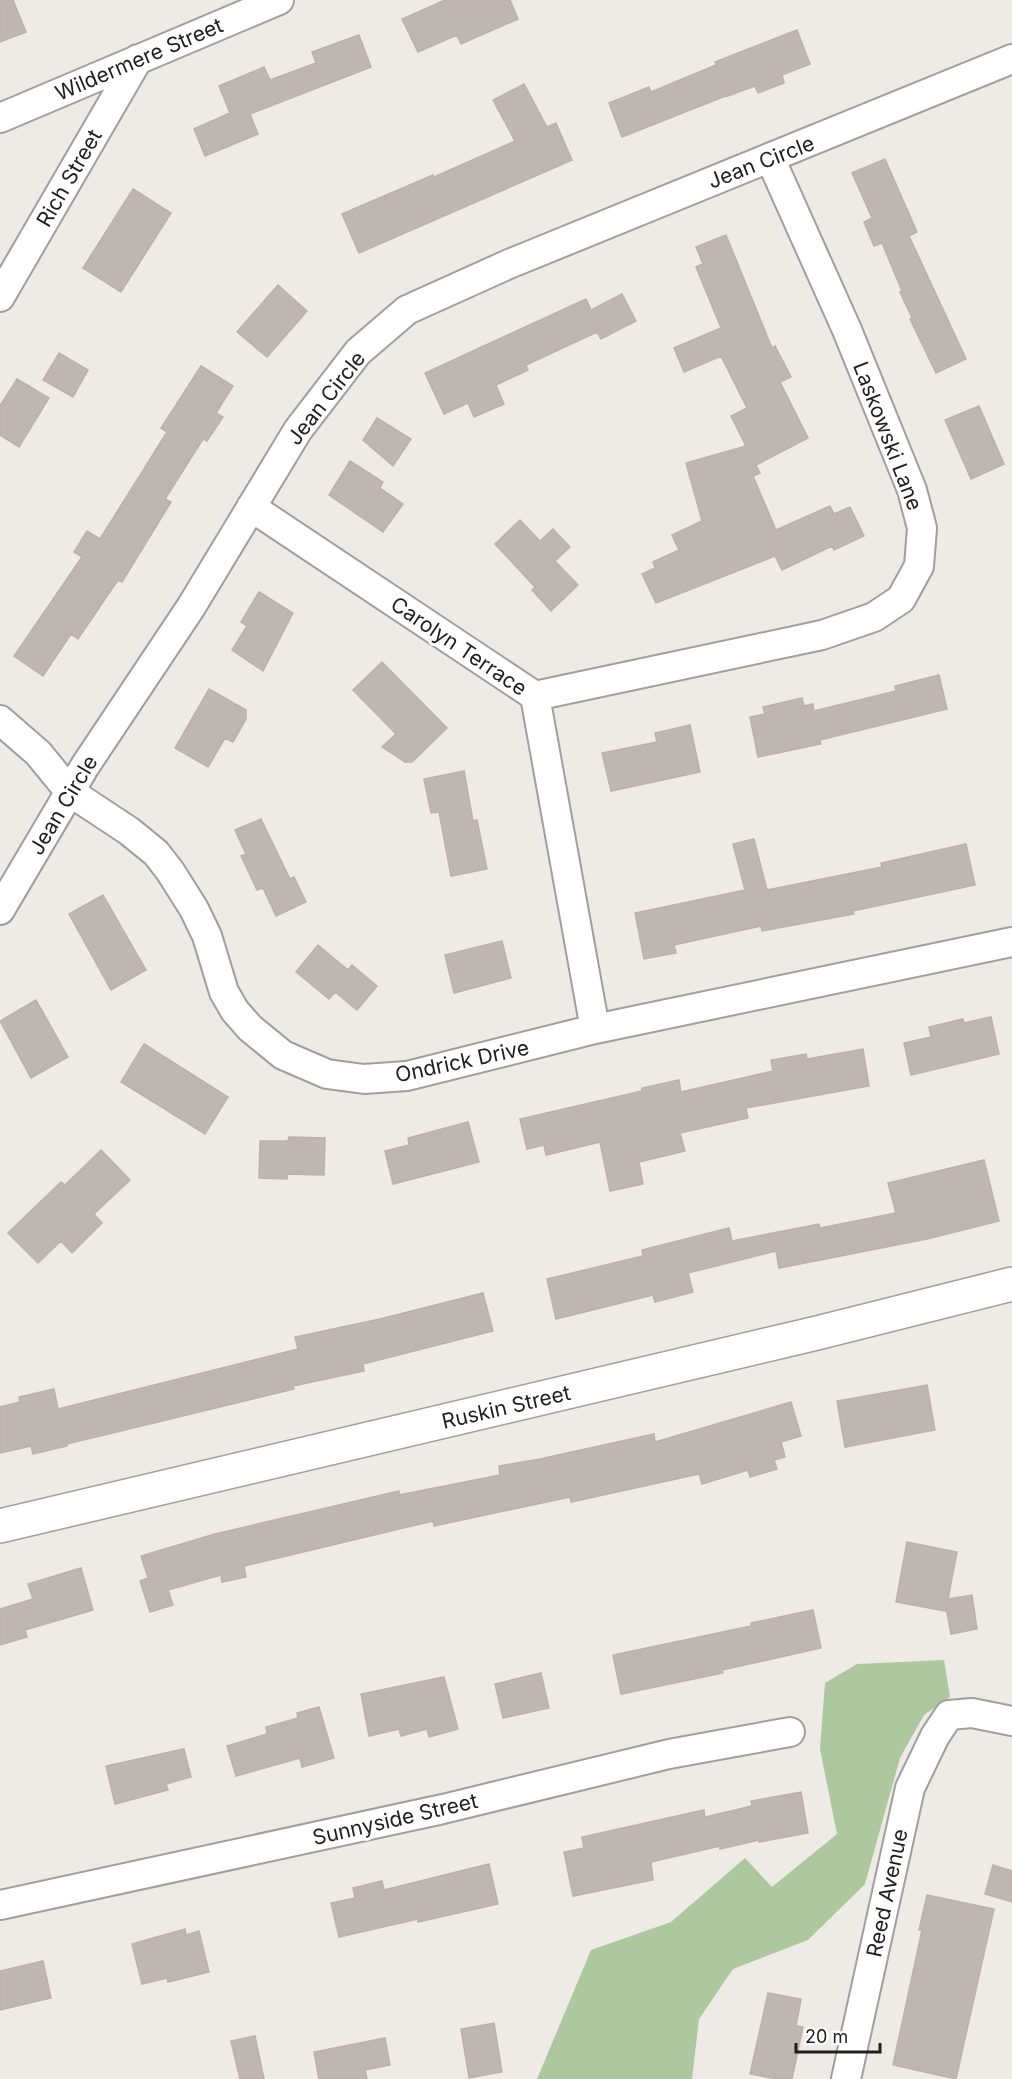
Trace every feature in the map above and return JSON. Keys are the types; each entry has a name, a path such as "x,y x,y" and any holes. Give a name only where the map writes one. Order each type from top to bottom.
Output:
{"street":[{"name":"Wildermere Street","path":"0,118 279,0"},
{"name":"Rich Street","path":"0,297 138,59"},
{"name":"Jean Circle","path":"0,910 70,792 191,607 297,430 358,352 407,310 678,194 858,124 1012,59"},
{"name":"Laskowski Lane","path":"535,696 822,634 874,617 901,599 919,566 922,528 912,490 847,330 770,159"},
{"name":"Carolyn Terrace","path":"251,507 535,696 595,1029"},
{"name":"Ondrick Drive","path":"0,720 38,753 70,792 129,831 156,854 170,871 194,909 207,936 224,992 235,1011 250,1028 283,1055 327,1074 364,1079 407,1076 595,1029 1012,942"},
{"name":"Ruskin Street","path":"0,1526 817,1334 1012,1284"},
{"name":"Reed Avenue","path":"846,2079 910,1788 935,1736 949,1715 972,1713 1012,1720"},
{"name":"Sunnyside Street","path":"0,1905 443,1809 669,1754 790,1732"}],"green space":[{"path":"944,1660 950,1697 924,1715 900,1758 865,1884 808,1940 733,1969 699,2019 692,2079 537,2079 591,1950 671,1922 745,1858 772,1887 837,1834 820,1749 825,1683 857,1664"}],"building":[{"path":"0,0 13,0 26,32 0,42"},
{"path":"445,0 510,0 518,19 461,44 457,35 418,52 402,19"},
{"path":"797,30 810,64 782,75 784,83 758,93 755,86 728,95 622,137 609,103 649,87 651,92 716,65 715,62"},
{"path":"359,35 371,67 250,114 258,134 205,156 194,129 230,113 219,86 264,67 270,80 316,63 312,52"},
{"path":"524,84 547,127 556,123 572,160 359,253 342,214 515,141 493,100"},
{"path":"885,159 917,232 909,236 966,359 936,373 910,319 912,318 882,243 874,246 864,222 872,218 852,173"},
{"path":"133,189 171,213 121,292 83,268"},
{"path":"726,235 772,348 775,346 791,377 780,382 808,438 756,465 760,473 753,476 776,530 830,506 834,514 850,507 864,536 834,550 832,546 782,570 775,556 656,603 642,574 655,568 653,562 679,550 672,535 702,521 686,463 746,446 731,416 747,408 721,356 684,372 674,348 721,328 696,267 703,264 696,247"},
{"path":"278,285 307,311 267,357 237,332"},
{"path":"622,294 636,321 601,339 597,332 526,365 528,370 496,385 504,404 474,417 468,403 444,414 425,373 586,299 591,310"},
{"path":"59,353 88,370 73,397 43,380"},
{"path":"201,366 233,386 216,413 223,417 207,441 203,439 165,499 171,502 122,582 118,580 78,639 71,634 43,676 14,656 82,557 74,552 87,531 100,539 167,432 161,428"},
{"path":"17,379 49,398 19,447 0,435 0,406"},
{"path":"979,406 1004,464 971,479 945,420"},
{"path":"377,418 411,439 393,466 363,440"},
{"path":"350,461 383,482 380,488 403,504 383,532 329,495"},
{"path":"520,520 540,541 553,529 570,547 555,561 578,585 551,611 532,590 535,587 495,544"},
{"path":"259,592 293,613 263,671 232,650 247,626 241,622"},
{"path":"382,662 447,728 412,762 405,762 382,747 396,734 353,690"},
{"path":"939,675 947,709 820,740 821,744 758,757 750,717 765,714 763,707 802,698 804,706 813,704 814,711 896,691 895,686"},
{"path":"209,689 246,710 246,719 233,742 225,738 208,767 175,748"},
{"path":"690,725 700,772 611,791 602,753 657,742 655,733"},
{"path":"464,771 473,821 477,820 487,869 451,876 439,812 431,813 424,779"},
{"path":"261,819 290,879 294,877 306,902 276,916 263,888 257,890 241,856 246,854 235,830"},
{"path":"754,839 767,890 882,867 881,863 966,844 975,885 853,911 854,914 762,931 761,926 674,945 676,953 644,959 635,913 745,890 733,844"},
{"path":"103,895 146,970 111,990 69,914"},
{"path":"502,941 511,978 454,993 445,955"},
{"path":"318,945 348,970 352,965 377,986 357,1010 335,992 329,999 296,972"},
{"path":"36,1000 68,1057 31,1078 0,1021"},
{"path":"991,1017 999,1054 911,1075 904,1043 931,1037 929,1027 963,1019 964,1023"},
{"path":"144,1044 228,1097 205,1134 121,1082"},
{"path":"863,1049 869,1086 746,1108 748,1118 680,1133 685,1151 639,1162 643,1184 610,1191 600,1142 546,1155 544,1145 527,1149 520,1119 642,1091 642,1088 679,1080 681,1092 773,1071 771,1060 806,1054 807,1059"},
{"path":"468,1122 479,1162 393,1184 385,1151 409,1145 408,1138"},
{"path":"289,1137 325,1138 324,1175 287,1174 287,1179 259,1178 260,1141 288,1141"},
{"path":"101,1150 130,1180 94,1214 102,1223 72,1253 61,1241 38,1263 8,1233 61,1182 65,1185"},
{"path":"984,1160 999,1221 927,1239 779,1268 776,1251 688,1273 693,1292 655,1302 653,1295 556,1319 547,1279 643,1256 642,1250 729,1228 732,1241 819,1224 820,1228 896,1213 888,1183"},
{"path":"483,1293 493,1331 363,1364 364,1371 293,1386 294,1389 67,1444 67,1446 33,1454 31,1446 0,1453 0,1407 20,1402 19,1397 54,1389 58,1409 298,1349 295,1337 380,1319"},
{"path":"927,1385 935,1430 845,1447 837,1401"},
{"path":"791,1402 801,1436 781,1442 785,1457 774,1460 777,1469 750,1477 748,1470 702,1484 699,1474 571,1502 570,1497 434,1526 433,1521 244,1566 246,1577 222,1582 221,1575 168,1590 173,1605 150,1612 140,1581 148,1578 141,1556 215,1534 399,1491 399,1495 500,1475 499,1466 654,1434 655,1442"},
{"path":"907,1542 957,1552 948,1599 972,1595 977,1629 951,1634 946,1607 946,1611 896,1602"},
{"path":"81,1568 93,1610 25,1630 27,1637 0,1645 0,1609 33,1599 28,1584"},
{"path":"813,1610 821,1648 722,1670 723,1673 621,1694 613,1655 751,1626 751,1623"},
{"path":"541,1673 549,1708 503,1718 495,1684"},
{"path":"444,1677 458,1729 429,1737 427,1729 401,1736 399,1729 369,1736 361,1694"},
{"path":"319,1707 334,1758 302,1767 300,1758 236,1776 227,1746 267,1734 266,1727 298,1718 297,1713"},
{"path":"184,1749 191,1777 166,1784 168,1790 115,1804 106,1766"},
{"path":"801,1792 808,1833 759,1842 759,1840 720,1849 720,1846 651,1862 653,1880 573,1896 564,1852 584,1848 582,1837 704,1810 705,1817 752,1806 751,1801"},
{"path":"489,1864 498,1904 339,1937 331,1903 355,1898 353,1888 382,1881 384,1890"},
{"path":"993,1865 1012,1871 1012,1902 985,1894"},
{"path":"927,1895 994,1909 956,2079 893,2065 922,1930 919,1930"},
{"path":"185,1929 186,1935 199,1931 209,1972 168,1982 167,1978 142,1984 132,1944"},
{"path":"43,1961 51,1998 0,2010 0,1971"},
{"path":"768,1993 801,1999 796,2026 803,2027 792,2079 750,2074"},
{"path":"494,2023 502,2072 469,2078 461,2029"},
{"path":"255,2036 264,2079 240,2079 231,2041"},
{"path":"385,2038 390,2065 365,2070 367,2079 319,2079 314,2052"}]}
